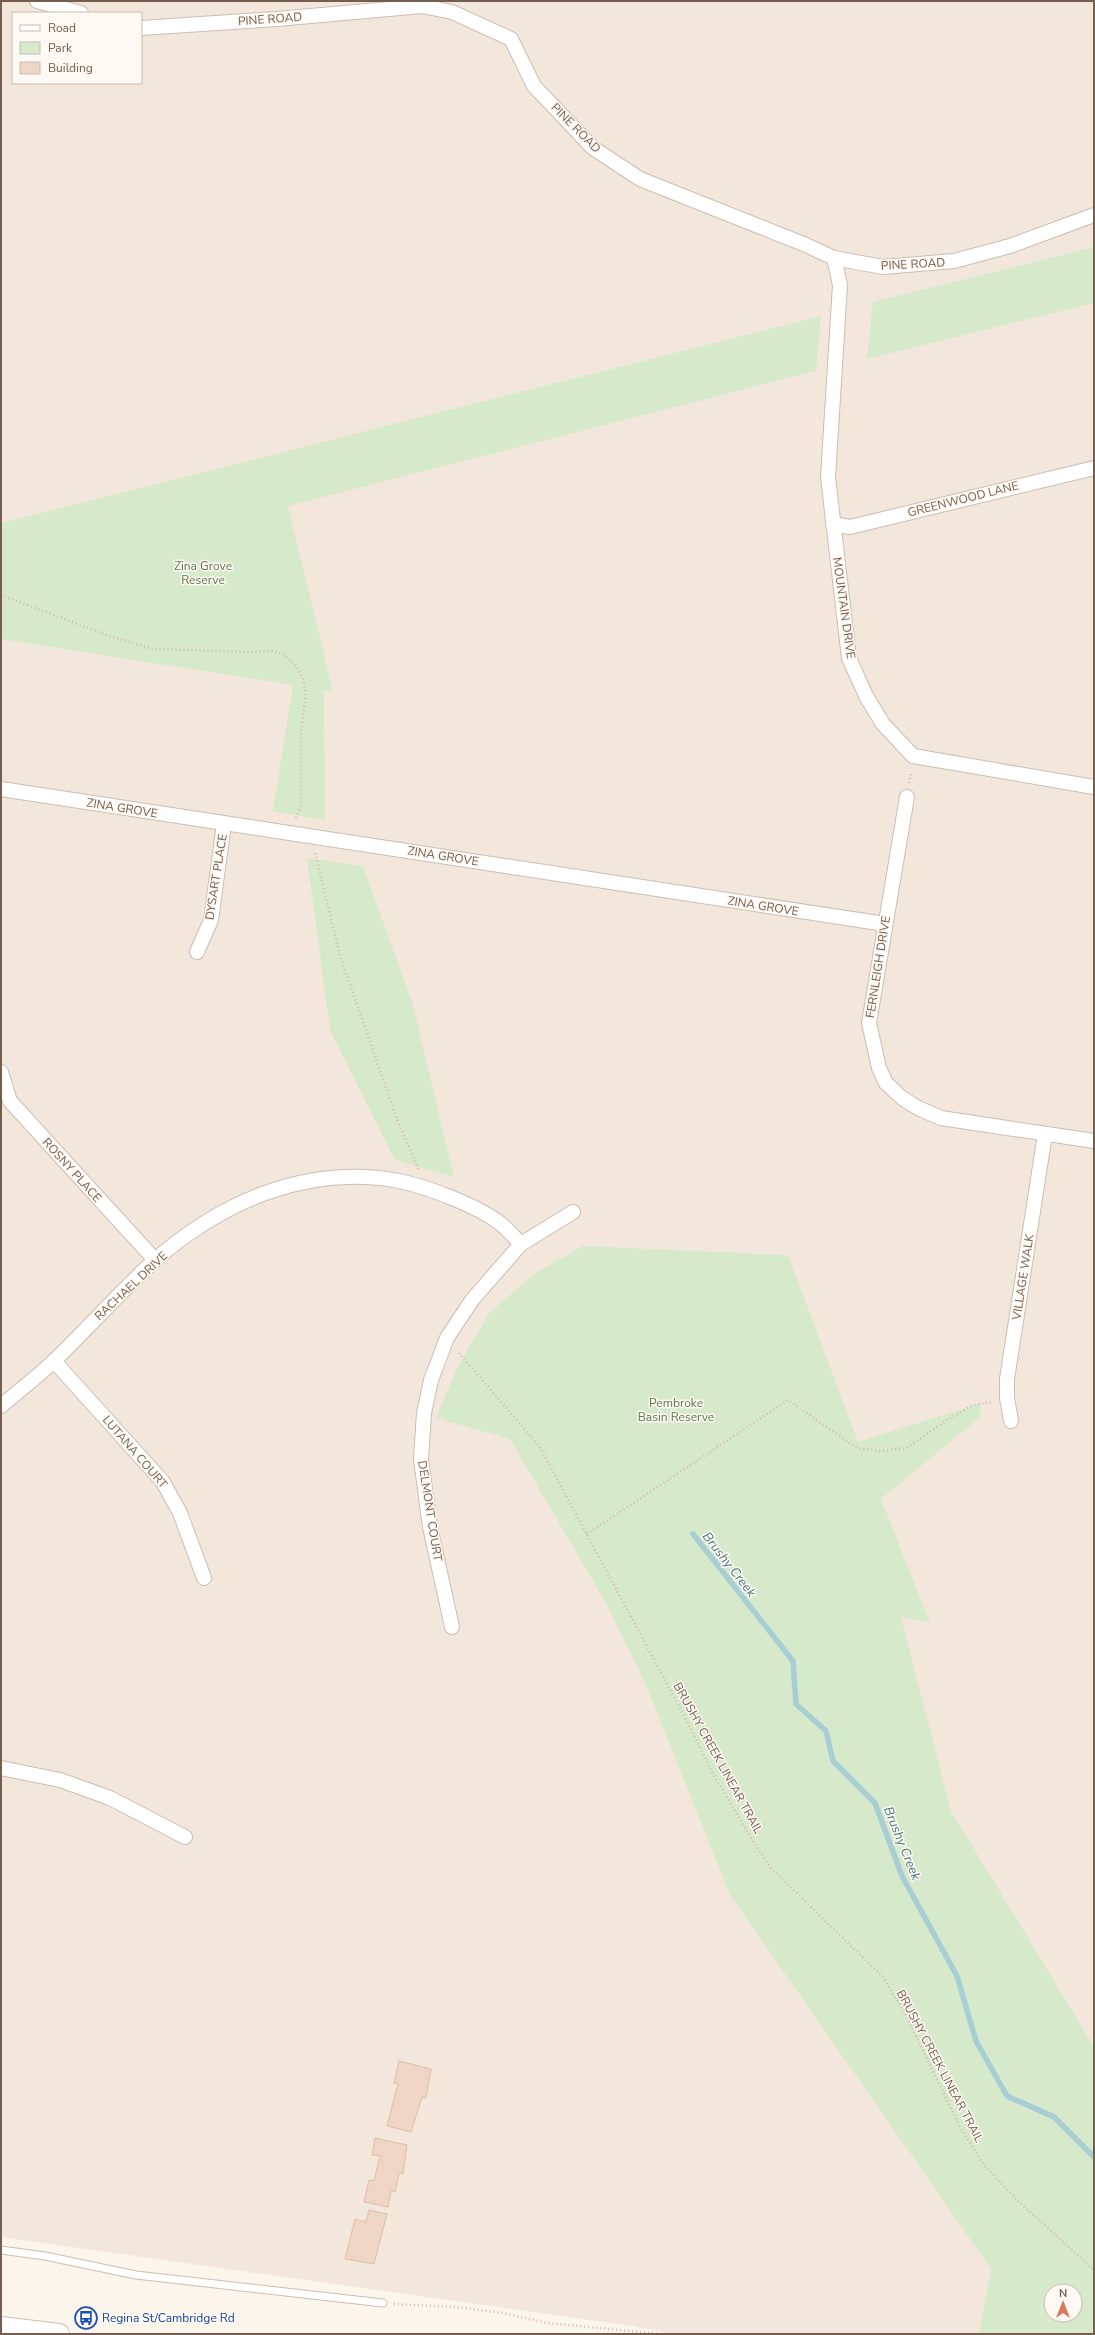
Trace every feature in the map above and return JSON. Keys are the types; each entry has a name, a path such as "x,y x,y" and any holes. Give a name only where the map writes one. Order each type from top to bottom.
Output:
{"main road":[{"path":"1,2327 59,2334"}],"street":[{"path":"37,1 77,12"},
{"name":"PINE ROAD","path":"142,28 277,19 422,6 452,12 511,39 534,86 593,148 640,179 806,245 834,258 883,267 954,261 1010,246 1094,215"},
{"name":"MOUNTAIN DRIVE","path":"834,258 840,286 828,477 832,524 849,658 866,696 883,724 913,756"},
{"name":"GREENWOOD LANE","path":"832,524 850,527 1094,468"},
{"path":"913,756 1094,787"},
{"name":"ZINA GROVE","path":"1,789 885,924"},
{"name":"FERNLEIGH DRIVE","path":"907,797 869,1023 879,1068 886,1083 902,1098 918,1108 942,1118 1094,1141"},
{"name":"DYSART PLACE","path":"197,952 211,920 224,824"},
{"name":"ROSNY PLACE","path":"1,1072 10,1101 155,1260"},
{"name":"VILLAGE WALK","path":"1012,1421 1007,1398 1007,1379 1045,1134"},
{"name":"RACHAEL DRIVE","path":"1,1406 54,1361 155,1260 202,1225 248,1198 312,1179 343,1176 374,1176 419,1185 489,1216 502,1225 521,1244"},
{"name":"DELMONT COURT","path":"452,1627 430,1527 421,1458 424,1413 431,1380 447,1338 472,1300 521,1244 573,1212"},
{"name":"LUTANA COURT","path":"54,1361 163,1482 180,1513 204,1578"},
{"path":"1,1768 60,1780 110,1798 185,1837"}],"lane":[{"path":"1,2250 45,2256 136,2275 383,2303"}],"path":[{"path":"907,797 913,756"},
{"name":"BRUSHY CREEK LINEAR TRAIL","path":"447,1338 540,1447 713,1774 756,1846 771,1868 882,1976 904,2011 960,2127 984,2165 1019,2202 1094,2270"},
{"path":"587,1534 788,1400 857,1448 881,1451 906,1448 948,1420 974,1405"},
{"path":"383,2303 456,2307 503,2313 548,2323 661,2334"}],"shaded area":[{"path":"1,1 1094,1 1094,2334 672,2334 633,2326 1,2237"}],"green space":[{"path":"1094,247 1094,303 867,359 873,302"},
{"name":"Zina Grove Reserve","path":"821,316 816,371 288,506 333,691 324,690 325,820 273,811 293,685 1,639 1,523"},
{"path":"307,858 363,866 413,1005 454,1177 395,1160 330,1030"},
{"name":"Pembroke Basin Reserve","path":"583,1246 788,1255 858,1442 981,1403 980,1417 881,1499 930,1623 901,1617 951,1811 1094,2047 1094,2334 979,2334 991,2269 730,1895 646,1685 606,1603 510,1439 436,1418 457,1368 490,1312 537,1272"}],"building":[{"path":"399,2061 431,2069 426,2098 422,2097 411,2132 387,2126 397,2087 399,2085 394,2083"},
{"path":"375,2138 407,2145 403,2174 399,2173 395,2192 391,2191 388,2207 364,2202 369,2180 374,2181 380,2156 372,2155"},
{"path":"369,2210 387,2214 374,2264 345,2259 355,2219 366,2222"}],"waterway":[{"name":"Brushy Creek","path":"693,1534 793,1661 796,1704 826,1731 833,1761 875,1803 902,1876 957,1976 976,2041 1007,2096 1054,2117 1094,2157"}],"place":[{"name":"Regina St/Cambridge Rd","path":"86,2318"}]}
